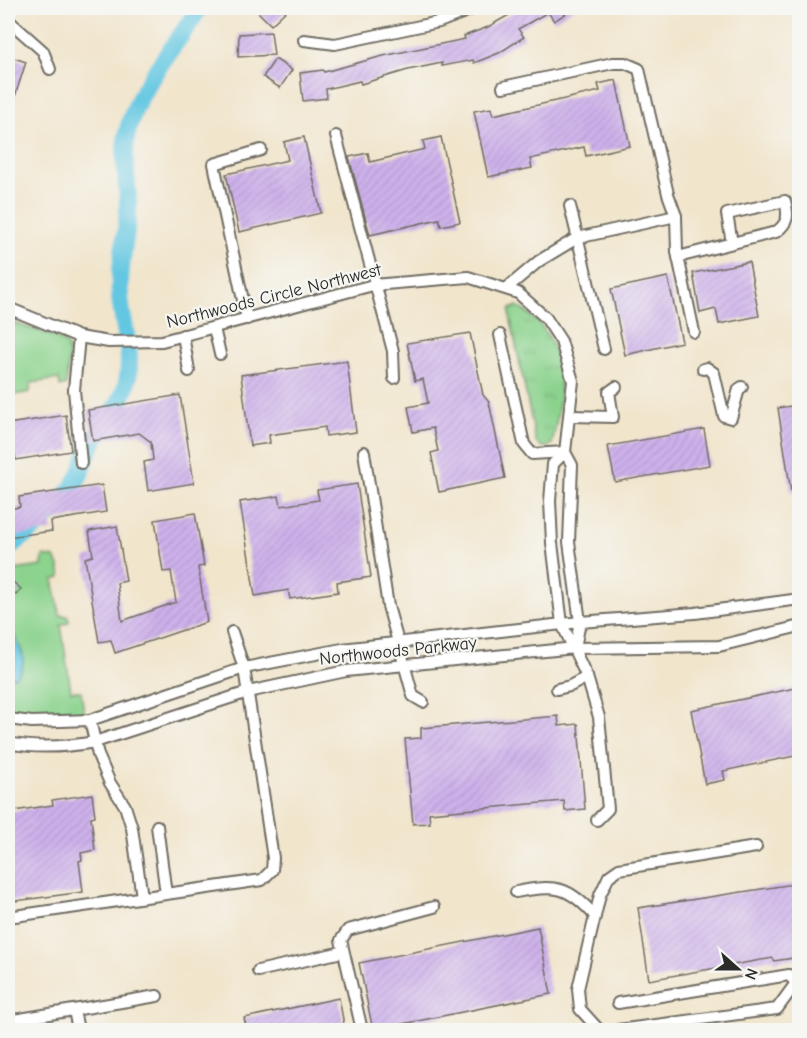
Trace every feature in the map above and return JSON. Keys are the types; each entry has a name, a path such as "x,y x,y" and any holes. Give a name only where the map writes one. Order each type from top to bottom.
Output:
{"street":[{"path":"304,40 335,44 439,22 475,8"},
{"path":"8,20 43,51 50,69"},
{"path":"503,87 613,63 625,63 639,69 668,194 676,216 678,257 694,332"},
{"path":"336,136 373,285 393,351 394,378"},
{"path":"247,319 214,164 261,150"},
{"path":"678,257 776,232 785,225 788,214 784,201 728,214 732,243"},
{"path":"570,206 604,349"},
{"path":"507,288 539,261 577,238 676,216"},
{"name":"Northwoods Circle Northwest","path":"8,308 79,337 110,342 162,340 373,285 468,278 518,293 546,318 561,341 573,381 571,416 565,452 553,464 550,501 552,543 562,624 575,648"},
{"path":"214,328 220,354"},
{"path":"183,335 189,371"},
{"path":"500,335 524,444 532,454 565,452"},
{"path":"79,337 74,390 81,463"},
{"path":"703,369 707,368 714,373 724,416 731,418 737,393 742,387"},
{"path":"571,416 613,417 609,392 616,387"},
{"path":"364,452 388,606 401,644 413,696 423,702"},
{"name":"Northwoods Circle Northwest","path":"565,452 572,465 569,542 580,622 575,648"},
{"name":"Northwoods Parkway","path":"8,719 32,722 90,720 244,668 342,650 580,622 695,613 800,599"},
{"name":"Northwoods Parkway","path":"8,742 39,747 95,742 248,692 346,671 575,648 719,646 800,626"},
{"path":"8,917 262,880 272,870 273,858 244,668 232,632"},
{"path":"575,648 587,676 599,717 608,809 597,820"},
{"path":"557,689 570,686 587,676"},
{"path":"90,720 95,742 110,783 125,806 132,828 142,897"},
{"path":"158,826 166,894"},
{"path":"599,1030 580,1009 578,989 600,895 609,876 619,868 756,847"},
{"path":"516,892 538,888 570,891 595,916"},
{"path":"362,1030 340,940 348,930 434,907"},
{"path":"258,970 342,952"},
{"path":"618,1003 789,975 796,983 777,1009 620,1027"},
{"path":"8,1021 157,996"},
{"path":"74,1010 78,1030"}],"green space":[{"path":"517,306 534,318 547,333 555,349 559,367 559,405 552,444 548,447 542,447 536,442 510,316 510,309"},
{"path":"8,321 54,336 67,345 69,355 66,385 60,387 59,379 31,383 30,392 8,396"},
{"path":"43,556 55,558 59,566 61,577 53,580 60,615 68,616 69,622 61,625 71,691 81,691 84,713 43,717 8,712 8,571 42,566"}],"water":[{"path":"8,624 19,644 23,658 23,665 15,677 8,677"}],"building":[{"path":"254,8 289,8 271,25"},
{"path":"521,8 575,8 554,21 548,12 518,29 524,37 499,53 474,63 473,60 442,66 442,63 408,70 361,84 360,81 326,89 327,98 303,101 300,73 323,70 324,72 383,56 465,39 464,36 488,27"},
{"path":"271,32 274,55 238,57 239,34"},
{"path":"8,56 26,62 15,96 8,94"},
{"path":"275,59 292,70 280,88 263,77"},
{"path":"616,80 630,146 586,156 584,147 530,159 532,168 488,177 474,111 491,108 493,115 600,91 598,84"},
{"path":"304,137 321,213 239,232 226,174 288,160 284,142"},
{"path":"441,137 460,222 441,226 439,219 370,235 349,157 368,153 370,162 425,149 423,141"},
{"path":"749,262 759,316 719,324 716,309 700,313 693,273"},
{"path":"668,277 682,342 625,355 611,289"},
{"path":"470,333 483,395 489,402 505,478 439,492 431,453 438,451 433,428 413,432 408,407 428,403 423,379 415,381 407,343"},
{"path":"347,361 356,432 326,436 325,427 269,435 270,443 250,446 241,375"},
{"path":"180,395 194,483 148,491 144,462 153,460 151,442 139,433 93,441 88,410"},
{"path":"797,405 800,414 800,491 791,492 778,408"},
{"path":"66,415 71,451 16,460 14,451 8,452 8,424"},
{"path":"704,429 710,465 615,482 608,446"},
{"path":"357,484 371,577 337,582 338,592 290,599 288,590 255,596 240,502 279,496 281,506 319,500 317,490"},
{"path":"102,485 106,512 51,521 52,531 8,537 8,509 20,507 19,497"},
{"path":"195,513 204,566 198,567 207,622 115,653 111,640 99,642 85,558 93,556 89,531 117,526 126,581 117,583 122,621 176,602 171,571 163,572 155,520"},
{"path":"13,582 21,589 16,595 8,588"},
{"path":"800,687 800,755 723,771 725,780 705,784 691,710"},
{"path":"558,716 559,726 578,724 585,809 565,811 564,801 429,813 430,823 413,824 405,739 421,738 421,728"},
{"path":"92,794 95,816 91,817 95,850 81,853 82,860 79,861 83,892 8,902 8,812 53,805 52,800"},
{"path":"800,883 800,957 774,961 773,958 649,980 638,908"},
{"path":"538,927 551,994 373,1030 359,963"},
{"path":"339,998 345,1030 247,1030 244,1018"}],"waterway":[{"path":"8,548 46,517 72,488 92,444 123,395 129,366 120,296 128,216 125,151 127,133 132,115 148,83 199,8"}]}
